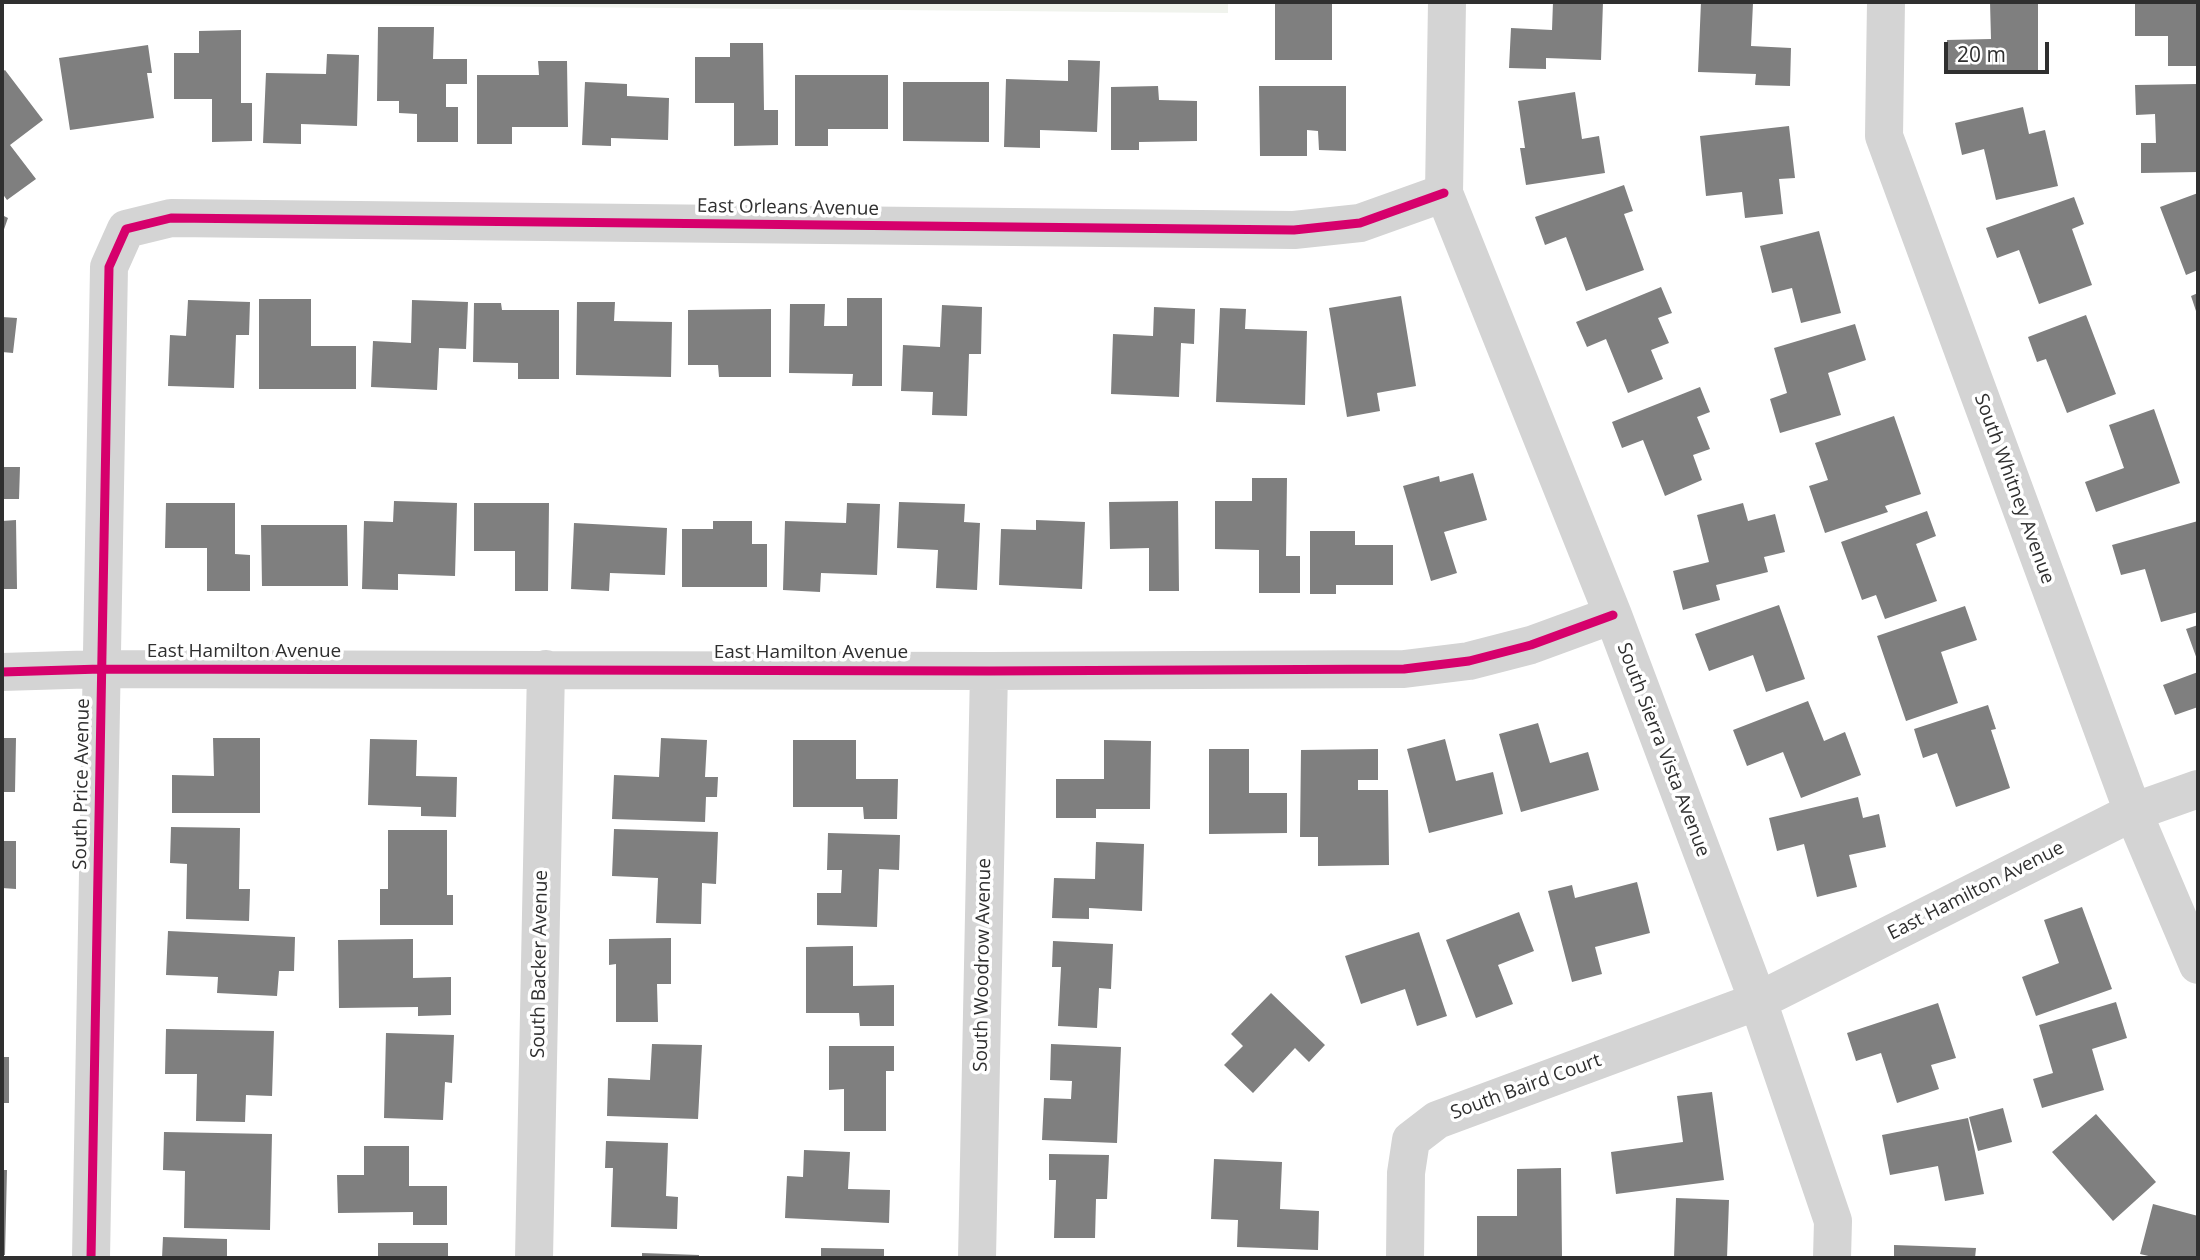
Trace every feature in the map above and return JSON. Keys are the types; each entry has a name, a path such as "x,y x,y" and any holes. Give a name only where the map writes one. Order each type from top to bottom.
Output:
{"street":[{"name":"South Sierra Vista Avenue","path":"1447,2 1444,193 1613,615 1758,1001 1833,1222 1832,1258"},
{"name":"South Whitney Avenue","path":"1886,2 1884,136 2133,813 2198,965"},
{"name":"East Orleans Avenue","path":"127,229 171,218 1294,230 1360,223 1444,193"},
{"name":"South Price Avenue","path":"91,1258 109,267 127,229"},
{"name":"East Hamilton Avenue","path":"2,672 101,669 1404,669 1494,655 1531,645 1613,615"},
{"name":"South Backer Avenue","path":"534,1258 546,669"},
{"name":"South Woodrow Avenue","path":"977,1258 989,671"},
{"name":"East Hamilton Avenue","path":"1758,1001 2133,813 2198,789"},
{"name":"South Baird Court","path":"1405,1258 1406,1173 1411,1140 1437,1120 1758,1001"}],"shaded area":[{"path":"2,2 1228,2 1228,13"}],"building":[{"path":"1275,2 1332,2 1332,60 1275,60"},
{"path":"1553,2 1603,2 1601,60 1546,58 1546,69 1509,68 1511,28 1552,30"},
{"path":"1701,2 1753,3 1751,46 1791,48 1790,86 1755,85 1756,74 1698,72"},
{"path":"1990,2 2038,2 2038,73 1946,73 1947,40 1991,39"},
{"path":"2135,2 2198,2 2198,66 2168,66 2168,36 2135,36"},
{"path":"378,27 434,27 433,59 467,59 467,84 446,84 446,107 458,107 458,142 417,142 417,114 399,113 399,101 377,101"},
{"path":"241,30 241,103 252,103 252,141 212,142 212,99 174,99 174,53 199,53 199,31"},
{"path":"730,43 763,43 764,110 778,110 778,145 734,146 734,103 695,103 695,57 730,57"},
{"path":"148,45 152,73 147,73 154,118 70,130 59,58"},
{"path":"327,54 359,55 357,126 301,124 301,144 263,143 266,73 326,74"},
{"path":"1068,60 1100,61 1097,132 1040,130 1040,148 1004,147 1006,79 1068,81"},
{"path":"538,61 567,61 568,127 512,127 512,144 477,144 477,75 539,75"},
{"path":"5,70 43,120 10,145 36,179 7,200 2,193 2,72"},
{"path":"795,75 888,75 888,129 828,129 828,146 795,146"},
{"path":"585,82 627,84 627,96 669,98 668,140 611,138 611,146 582,145"},
{"path":"903,82 989,82 989,142 903,141"},
{"path":"2198,84 2198,172 2141,173 2141,143 2156,143 2155,114 2136,115 2135,85"},
{"path":"1158,86 1159,100 1197,101 1197,141 1139,142 1139,150 1111,150 1111,87"},
{"path":"1259,86 1346,86 1346,151 1319,150 1318,131 1307,130 1307,156 1260,156"},
{"path":"1575,92 1582,139 1599,136 1605,173 1526,185 1520,148 1525,148 1518,101"},
{"path":"2023,107 2029,134 2045,130 2058,186 1996,200 1984,149 1962,155 1955,123"},
{"path":"1789,126 1795,178 1779,179 1783,214 1745,218 1742,192 1706,196 1700,136"},
{"path":"1624,185 1633,211 1624,214 1644,270 1586,291 1566,237 1545,245 1535,217"},
{"path":"2198,193 2198,270 2186,275 2160,207"},
{"path":"2074,197 2084,224 2072,229 2092,285 2039,304 2019,250 1997,258 1986,228"},
{"path":"2,215 8,218 2,235"},
{"path":"1819,231 1841,313 1801,323 1792,288 1772,293 1760,246"},
{"path":"1661,287 1672,313 1658,318 1669,343 1651,350 1663,379 1628,393 1606,339 1587,347 1576,322"},
{"path":"2198,293 2198,317 2191,296"},
{"path":"1401,296 1416,386 1377,393 1380,411 1347,417 1329,308"},
{"path":"847,298 882,298 882,386 852,386 853,374 789,373 790,304 825,304 824,326 847,326"},
{"path":"259,299 311,299 311,346 356,346 356,389 259,389"},
{"path":"188,300 250,302 249,335 236,335 234,388 168,386 170,335 186,336"},
{"path":"412,300 468,302 466,349 439,348 437,390 371,387 373,341 411,343"},
{"path":"577,302 615,302 614,321 672,322 671,377 576,375"},
{"path":"474,303 501,303 502,310 559,310 559,379 518,379 518,363 473,362"},
{"path":"942,305 982,307 981,354 969,354 967,416 932,415 933,392 901,391 903,345 940,347"},
{"path":"1154,307 1195,309 1194,344 1181,343 1179,397 1111,394 1113,334 1153,336"},
{"path":"1220,308 1246,309 1245,329 1307,331 1305,405 1216,402"},
{"path":"771,309 771,377 719,377 718,365 688,365 688,310"},
{"path":"2086,315 2116,394 2067,413 2046,359 2037,362 2028,337"},
{"path":"2,317 17,318 13,353 2,352"},
{"path":"1855,324 1866,360 1828,373 1841,415 1780,433 1770,399 1787,393 1774,348"},
{"path":"1700,387 1710,412 1697,417 1710,449 1693,455 1702,480 1665,496 1643,440 1622,448 1612,422"},
{"path":"2154,409 2180,483 2096,512 2085,482 2124,468 2109,425"},
{"path":"1894,416 1921,494 1885,506 1888,512 1825,533 1809,486 1828,480 1815,443"},
{"path":"2,467 20,467 19,499 2,499"},
{"path":"1473,473 1487,520 1444,532 1457,573 1431,581 1403,486 1439,476 1440,482"},
{"path":"1252,478 1287,478 1286,556 1300,556 1300,593 1259,593 1259,550 1215,549 1215,501 1252,501"},
{"path":"394,501 457,503 455,576 398,574 398,590 362,589 364,521 393,522"},
{"path":"1178,501 1179,591 1149,591 1149,548 1110,549 1109,502"},
{"path":"899,502 965,504 964,522 980,523 977,590 936,588 938,550 897,548"},
{"path":"166,503 235,503 235,554 250,555 250,591 207,591 207,548 165,548"},
{"path":"474,503 549,503 548,591 515,591 515,551 474,551"},
{"path":"847,503 880,504 877,575 821,573 820,592 783,590 785,521 846,523"},
{"path":"1743,503 1748,521 1775,514 1785,552 1764,557 1768,572 1716,585 1720,600 1683,610 1673,571 1709,562 1697,515"},
{"path":"1927,511 1936,536 1916,544 1937,601 1885,619 1876,595 1862,600 1841,542"},
{"path":"16,520 17,589 2,589 2,521"},
{"path":"1036,520 1085,522 1082,589 999,585 1001,529 1036,530"},
{"path":"713,521 752,521 752,544 767,544 767,587 682,587 682,529 713,529"},
{"path":"2198,521 2198,612 2161,622 2145,569 2121,575 2112,545"},
{"path":"574,523 667,528 665,575 610,573 609,591 571,589"},
{"path":"261,525 347,525 348,586 262,586"},
{"path":"1310,531 1355,531 1355,545 1393,545 1393,585 1336,585 1336,594 1310,594"},
{"path":"1779,605 1805,679 1766,692 1753,655 1709,671 1695,634"},
{"path":"1965,606 1977,640 1941,652 1958,703 1906,721 1877,636"},
{"path":"2198,625 2198,662 2186,629"},
{"path":"2198,672 2198,707 2175,715 2163,685"},
{"path":"1808,701 1824,741 1845,732 1861,775 1801,798 1783,752 1747,766 1733,730"},
{"path":"1988,705 1996,729 1991,730 2010,788 1956,807 1937,753 1923,758 1914,729"},
{"path":"1538,723 1550,763 1588,752 1599,790 1521,812 1499,734"},
{"path":"2,738 16,738 15,792 2,792"},
{"path":"213,738 260,738 260,813 172,813 172,775 214,776"},
{"path":"661,738 707,740 705,777 718,777 717,797 706,797 705,822 612,819 614,775 659,777"},
{"path":"370,739 417,740 416,776 457,777 456,817 421,816 421,807 368,805"},
{"path":"1445,739 1456,781 1493,772 1503,814 1429,833 1407,749"},
{"path":"793,740 856,740 856,779 898,779 897,819 864,819 863,807 793,807"},
{"path":"1104,740 1151,741 1150,809 1096,809 1096,818 1056,818 1056,779 1104,779"},
{"path":"1209,749 1249,749 1249,793 1287,793 1287,833 1209,834"},
{"path":"1378,749 1378,780 1358,780 1358,790 1388,790 1389,865 1318,866 1318,837 1300,837 1301,750"},
{"path":"1858,797 1863,818 1879,814 1886,847 1849,855 1857,887 1817,897 1804,844 1777,851 1769,818"},
{"path":"171,827 240,828 239,889 250,889 249,921 186,919 187,864 170,863"},
{"path":"614,829 718,832 716,884 702,883 701,924 656,923 658,878 612,876"},
{"path":"388,830 447,830 447,895 453,895 453,925 380,925 380,889 388,889"},
{"path":"828,833 900,835 899,870 879,869 877,927 817,925 817,893 841,893 842,870 827,870"},
{"path":"2,841 16,841 16,889 2,888"},
{"path":"1096,842 1144,844 1142,911 1089,908 1089,919 1052,918 1054,878 1095,879"},
{"path":"1637,882 1650,933 1595,947 1602,974 1572,982 1548,891 1572,885 1575,898"},
{"path":"2082,907 2112,989 2036,1016 2022,977 2059,963 2044,920"},
{"path":"1519,912 1534,951 1498,965 1513,1004 1476,1018 1446,940"},
{"path":"168,931 295,937 294,971 279,971 277,996 217,993 218,977 166,975"},
{"path":"1419,932 1447,1016 1417,1026 1405,989 1361,1004 1345,956"},
{"path":"671,938 671,984 657,984 658,1022 616,1022 616,964 609,965 609,939"},
{"path":"413,939 413,978 451,977 451,1015 418,1016 418,1007 339,1008 338,940"},
{"path":"1053,941 1113,944 1111,989 1099,988 1097,1028 1058,1026 1061,967 1052,967"},
{"path":"853,946 853,986 894,985 894,1026 860,1026 859,1013 806,1013 806,947"},
{"path":"1271,993 1325,1045 1309,1062 1295,1048 1253,1093 1224,1065 1243,1046 1231,1034"},
{"path":"2116,1002 2127,1038 2092,1049 2104,1090 2042,1108 2033,1079 2053,1073 2039,1025"},
{"path":"1938,1003 1956,1058 1931,1065 1939,1089 1897,1103 1881,1053 1856,1061 1847,1033"},
{"path":"166,1029 274,1031 272,1096 246,1095 245,1122 196,1121 197,1074 165,1074"},
{"path":"386,1033 454,1035 452,1083 445,1082 443,1120 384,1118"},
{"path":"652,1044 702,1045 698,1119 607,1116 608,1078 650,1080"},
{"path":"1051,1044 1121,1047 1117,1143 1042,1140 1044,1098 1071,1099 1072,1081 1050,1080"},
{"path":"829,1046 894,1046 894,1071 886,1071 886,1131 844,1131 844,1089 829,1090"},
{"path":"2,1057 9,1057 9,1103 2,1103"},
{"path":"1712,1092 1724,1180 1616,1194 1611,1152 1683,1142 1677,1096"},
{"path":"2003,1108 2012,1142 1978,1151 1969,1117"},
{"path":"2096,1114 2156,1182 2113,1221 2052,1152"},
{"path":"1968,1118 1984,1194 1945,1201 1938,1166 1890,1175 1882,1135"},
{"path":"164,1132 272,1134 270,1230 184,1228 185,1171 163,1170"},
{"path":"606,1141 668,1143 666,1196 678,1197 677,1229 611,1227 613,1168 605,1168"},
{"path":"364,1146 409,1146 409,1186 447,1186 447,1225 413,1225 413,1212 338,1213 337,1175 364,1175"},
{"path":"804,1150 850,1152 848,1189 890,1190 889,1223 785,1218 787,1176 803,1177"},
{"path":"1049,1154 1109,1155 1107,1199 1096,1199 1095,1238 1054,1238 1056,1180 1049,1180"},
{"path":"1214,1159 1282,1162 1280,1209 1319,1211 1318,1250 1237,1247 1238,1220 1211,1219"},
{"path":"1561,1168 1562,1257 1477,1258 1477,1216 1517,1216 1517,1169"},
{"path":"2,1170 7,1170 5,1255 2,1255"},
{"path":"1676,1198 1729,1200 1727,1258 1674,1258"},
{"path":"2153,1204 2198,1216 2198,1258 2157,1258 2140,1254"},
{"path":"163,1237 227,1239 227,1258 162,1258"},
{"path":"378,1243 448,1243 448,1258 378,1258"},
{"path":"1894,1245 1976,1248 1975,1258 1894,1258"},
{"path":"821,1248 884,1249 884,1258 821,1258"},
{"path":"642,1253 699,1255 699,1258 642,1258"}],"cycle path":[{"path":"91,1258 109,267 126,229 171,218 1294,230 1360,223 1444,193"},
{"path":"2,672 101,669 1404,669 1469,661 1531,645 1613,615"}]}
